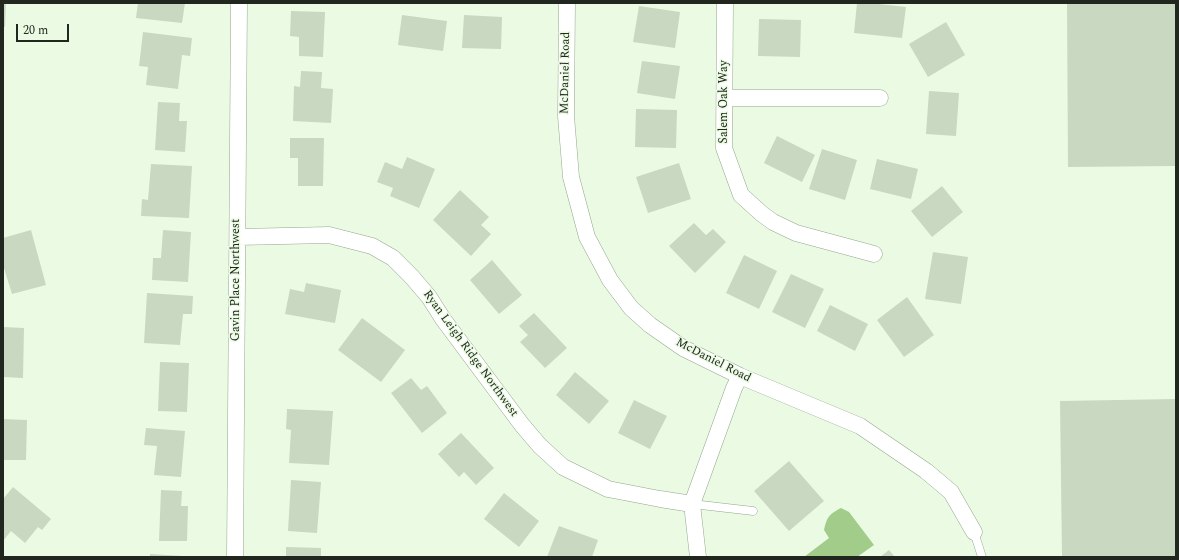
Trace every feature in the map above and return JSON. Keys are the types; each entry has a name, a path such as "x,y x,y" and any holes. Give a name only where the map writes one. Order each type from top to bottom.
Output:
{"street":[{"name":"Gavin Place Northwest","path":"235,557 239,3"},
{"name":"McDaniel Road","path":"567,3 566,116 571,177 587,237 610,280 631,308 650,325 683,348 740,376 860,426 926,471 951,492 974,532"},
{"name":"Salem Oak Way","path":"725,3 726,98 724,148 741,195 773,222 796,233 874,254"},
{"path":"726,98 880,98"},
{"name":"Ryan Leigh Ridge Northwest","path":"238,237 329,235 372,246 388,255 412,277 429,297 443,319 522,425 540,446 563,468 608,489 660,500 692,504"},
{"path":"698,557 692,504 734,388 740,376"}],"lane":[{"path":"692,504 753,511"},
{"name":"McDaniel Road","path":"974,532 982,557"}],"shaded area":[{"path":"841,508 849,512 874,545 857,557 804,557 829,538 824,530 826,522 831,514"}],"building":[{"path":"3,3 6,3 5,27 3,27"},
{"path":"138,3 185,3 182,23 136,18"},
{"path":"857,3 906,7 902,38 854,33"},
{"path":"1067,3 1176,3 1176,166 1068,167"},
{"path":"639,6 680,12 675,48 633,42"},
{"path":"291,11 325,12 323,57 299,56 299,37 290,36"},
{"path":"402,15 447,21 443,51 398,45"},
{"path":"464,15 502,17 501,49 462,48"},
{"path":"759,19 801,20 800,57 758,56"},
{"path":"946,22 965,55 928,77 909,44"},
{"path":"143,32 192,38 190,56 182,55 178,89 146,85 148,67 139,66"},
{"path":"642,61 680,66 675,99 637,93"},
{"path":"301,71 322,72 321,88 333,89 331,123 293,121 294,86 300,87"},
{"path":"929,91 959,93 956,136 926,134"},
{"path":"158,102 180,103 179,121 187,121 185,152 155,150"},
{"path":"636,109 677,110 676,148 635,147"},
{"path":"777,136 815,155 802,182 764,163"},
{"path":"290,138 324,138 323,186 298,186 298,158 290,158"},
{"path":"822,149 857,160 845,200 809,189"},
{"path":"407,157 435,169 419,208 390,196 393,188 377,182 385,162 402,169"},
{"path":"877,159 918,169 911,199 870,189"},
{"path":"679,163 691,199 648,213 636,177"},
{"path":"151,164 192,166 189,218 141,216 142,199 148,200"},
{"path":"942,186 963,212 932,237 911,211"},
{"path":"460,190 489,217 481,225 491,234 471,256 433,220"},
{"path":"694,223 706,235 713,229 726,242 695,273 669,246"},
{"path":"31,230 46,285 12,294 3,265 3,238"},
{"path":"163,230 191,232 188,282 152,280 153,258 161,258"},
{"path":"933,252 968,257 961,304 925,299"},
{"path":"744,255 777,271 759,309 726,293"},
{"path":"492,260 522,295 499,314 470,280"},
{"path":"791,274 824,289 805,328 772,312"},
{"path":"306,283 341,290 335,323 285,314 290,289 304,292"},
{"path":"147,293 193,296 192,314 183,314 180,345 144,343"},
{"path":"907,297 934,335 904,357 877,320"},
{"path":"830,305 868,324 855,351 817,331"},
{"path":"534,313 567,348 545,368 520,342 528,335 519,326"},
{"path":"362,318 405,350 381,382 338,350"},
{"path":"3,327 24,328 23,378 3,377"},
{"path":"160,362 189,363 187,412 158,411"},
{"path":"575,372 609,401 589,424 556,395"},
{"path":"411,378 421,390 427,386 447,413 422,433 391,393"},
{"path":"1176,399 1176,557 1062,557 1060,401"},
{"path":"634,400 667,416 650,449 618,433"},
{"path":"287,409 333,411 329,465 289,463 291,430 286,429"},
{"path":"3,419 27,420 26,460 4,460"},
{"path":"146,428 185,431 181,477 154,475 157,446 144,445"},
{"path":"461,433 494,468 476,485 464,472 459,477 438,454"},
{"path":"789,461 824,501 789,531 754,491"},
{"path":"291,480 321,482 317,533 288,531"},
{"path":"13,487 51,519 42,530 38,527 25,543 11,531 3,541 3,499"},
{"path":"161,490 182,491 181,506 188,506 187,541 159,541"},
{"path":"504,493 539,521 519,547 484,519"},
{"path":"559,526 598,540 592,557 547,557"},
{"path":"286,547 321,548 321,557 286,557"},
{"path":"889,550 895,557 880,557"},
{"path":"150,554 183,556 183,557 150,557"}]}
